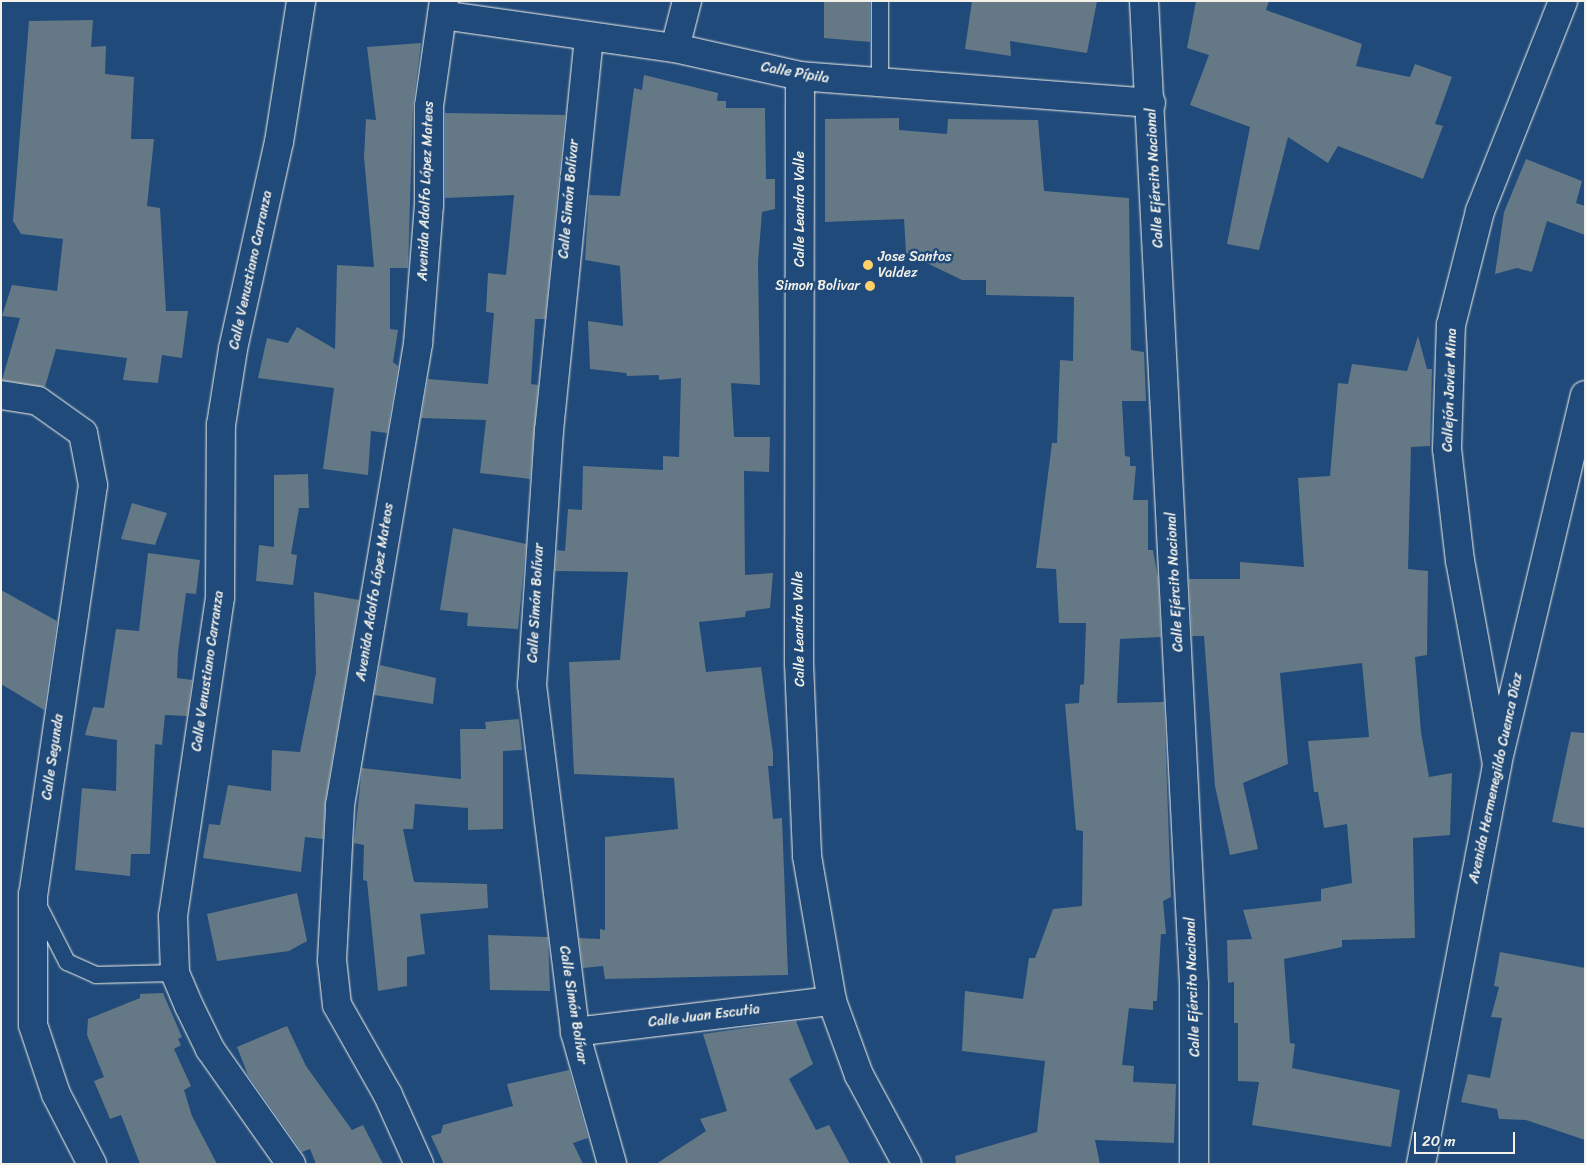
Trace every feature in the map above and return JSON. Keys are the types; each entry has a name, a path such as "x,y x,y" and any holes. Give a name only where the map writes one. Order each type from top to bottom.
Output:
{"street":[{"name":"Calle Venustiano Carranza","path":"291,1164 210,1049 175,973 173,916 220,597 221,425 233,349 280,142 301,1"},
{"path":"675,48 686,1"},
{"name":"Callejón Javier Mina","path":"1496,764 1460,561 1446,449 1451,325 1480,211 1563,1"},
{"name":"Calle Ejército Nacional","path":"1148,7 1151,103 1194,975 1194,1164"},
{"name":"Calle Pípila","path":"443,8 589,37 675,48 800,76 880,84 1151,103"},
{"name":"Avenida Adolfo López Mateos","path":"419,1164 388,1095 337,1005 332,960 340,805 418,344 429,205 429,106 443,8"},
{"name":"Calle Simón Bolívar","path":"589,37 550,411 532,685 575,1032 612,1164"},
{"name":"Calle Leandro Valle","path":"800,76 799,663 807,856 832,1001 859,1075 907,1164"},
{"name":"Calle Segunda","path":"1,395 38,401 83,433 93,485 33,894 33,1025 56,1094 92,1164"},
{"name":"Avenida Hermenegildo Cuenca Díaz","path":"1421,1164 1496,764 1585,395"},
{"name":"Calle Juan Escutia","path":"575,1032 832,1001"}],"lane":[{"path":"880,1 880,84"},
{"path":"33,894 50,937 67,962 96,975 175,973"}],"building":[{"path":"824,1 870,1 870,42 824,38"},
{"path":"972,1 1097,1 1087,53 1010,41 1011,56 965,49"},
{"path":"1196,1 1269,1 1266,10 1362,44 1356,66 1410,77 1415,64 1452,77 1435,124 1443,126 1423,179 1338,146 1328,163 1288,137 1259,250 1227,244 1250,127 1190,105 1209,55 1187,48"},
{"path":"93,20 91,47 106,46 105,74 134,77 131,139 154,139 147,206 160,208 166,311 188,311 182,358 162,355 158,383 123,380 127,358 56,349 45,387 2,380 20,318 2,316 12,285 57,291 63,239 21,234 13,221 29,21"},
{"path":"421,43 413,106 408,268 390,268 390,329 398,330 393,362 398,366 387,433 371,431 368,475 323,469 334,388 258,378 267,338 288,343 297,327 335,349 337,265 374,267 364,157 366,119 376,120 367,47"},
{"path":"644,75 718,93 717,101 726,101 726,108 765,108 766,179 775,179 775,209 762,212 758,263 760,385 731,383 734,437 770,437 769,472 744,471 745,575 773,573 770,608 746,611 745,617 699,622 706,672 761,667 773,753 773,766 768,766 773,819 782,818 788,975 605,979 603,966 583,968 579,938 600,939 600,929 605,930 605,837 678,829 674,778 574,774 569,662 620,660 628,572 555,571 557,550 565,551 568,509 582,510 583,466 663,470 663,456 679,457 681,378 659,380 659,375 627,376 626,373 590,369 588,321 623,326 620,266 585,260 589,195 620,196 634,88 642,90"},
{"path":"445,113 565,115 545,319 535,319 531,384 538,385 530,479 480,473 486,420 421,418 428,379 488,384 494,313 486,312 488,273 506,275 514,195 445,198"},
{"path":"899,118 899,130 947,134 948,119 1038,120 1044,191 1129,198 1131,350 1144,352 1146,401 1122,401 1125,456 1130,457 1130,466 1136,466 1133,500 1148,500 1148,550 1153,550 1158,579 1161,637 1120,639 1117,703 1164,702 1171,897 1163,901 1166,934 1161,934 1157,1001 1153,1001 1153,1010 1129,1008 1122,1065 1134,1066 1133,1082 1176,1084 1174,1143 1095,1140 1100,1164 956,1164 955,1156 1037,1132 1045,1061 962,1051 965,991 1023,999 1029,958 1035,958 1053,909 1082,906 1083,831 1076,830 1065,704 1079,703 1080,685 1084,684 1086,623 1059,623 1056,569 1036,568 1052,443 1057,443 1060,360 1073,361 1074,297 986,295 986,280 962,280 906,253 904,219 825,222 825,119"},
{"path":"1526,159 1582,181 1576,203 1585,206 1585,235 1547,221 1532,272 1517,268 1495,274 1504,212"},
{"path":"1418,336 1427,369 1432,369 1430,446 1411,447 1408,569 1428,571 1427,655 1415,657 1421,732 1429,777 1452,773 1450,835 1413,838 1415,938 1342,940 1342,947 1284,959 1290,1043 1295,1044 1292,1068 1400,1090 1391,1147 1252,1125 1259,1082 1238,1081 1238,1023 1234,1023 1234,982 1228,983 1227,940 1252,939 1243,910 1321,901 1321,889 1352,883 1347,824 1324,828 1318,792 1314,792 1308,741 1369,737 1362,663 1280,673 1288,764 1243,783 1258,849 1230,855 1215,786 1204,636 1192,636 1189,579 1240,579 1240,562 1304,567 1298,478 1330,476 1338,383 1348,384 1352,364 1407,371"},
{"path":"308,474 309,508 299,508 291,554 297,555 293,585 256,581 259,545 274,547 274,475"},
{"path":"132,503 167,513 155,545 121,539"},
{"path":"453,528 526,544 518,629 467,626 468,613 440,610"},
{"path":"148,553 200,560 196,594 186,593 178,652 177,678 192,680 187,716 165,715 162,745 155,744 150,854 131,854 130,876 75,870 82,788 116,791 117,740 85,735 93,707 104,708 116,629 139,631"},
{"path":"1,590 57,621 44,710 1,684"},
{"path":"314,592 359,600 325,802 323,839 305,837 301,872 203,858 209,824 220,825 228,785 271,791 272,750 300,752 316,673"},
{"path":"380,665 436,678 433,704 374,695"},
{"path":"519,719 522,750 503,751 503,829 468,830 468,808 415,804 413,829 403,829 414,882 487,884 488,908 420,914 425,954 407,957 407,986 378,991 367,881 363,880 364,845 354,843 362,768 461,779 460,729 486,729 485,722"},
{"path":"1571,732 1585,733 1585,828 1552,822"},
{"path":"297,893 307,941 289,951 217,961 207,914"},
{"path":"488,935 548,937 550,991 490,990"},
{"path":"1500,952 1585,968 1585,1140 1526,1120 1499,1119 1497,1109 1461,1102 1468,1074 1490,1078 1502,1018 1491,1017 1499,987 1494,986"},
{"path":"163,993 182,1037 178,1039 181,1045 174,1049 191,1086 184,1090 192,1116 217,1164 140,1164 121,1115 110,1119 94,1081 104,1077 87,1035 88,1019 140,998 140,994"},
{"path":"796,1021 813,1064 789,1079 816,1130 829,1125 850,1164 656,1164 706,1131 700,1119 727,1111 703,1034"},
{"path":"287,1026 306,1066 352,1130 363,1125 383,1164 316,1164 310,1149 302,1152 248,1075 237,1047"},
{"path":"569,1070 588,1138 573,1143 583,1164 444,1164 431,1136 441,1133 443,1125 513,1106 507,1084"}],"place":[{"name":"Jose Santos Valdez","path":"868,265"},
{"name":"Simon Bolivar","path":"870,286"}]}
